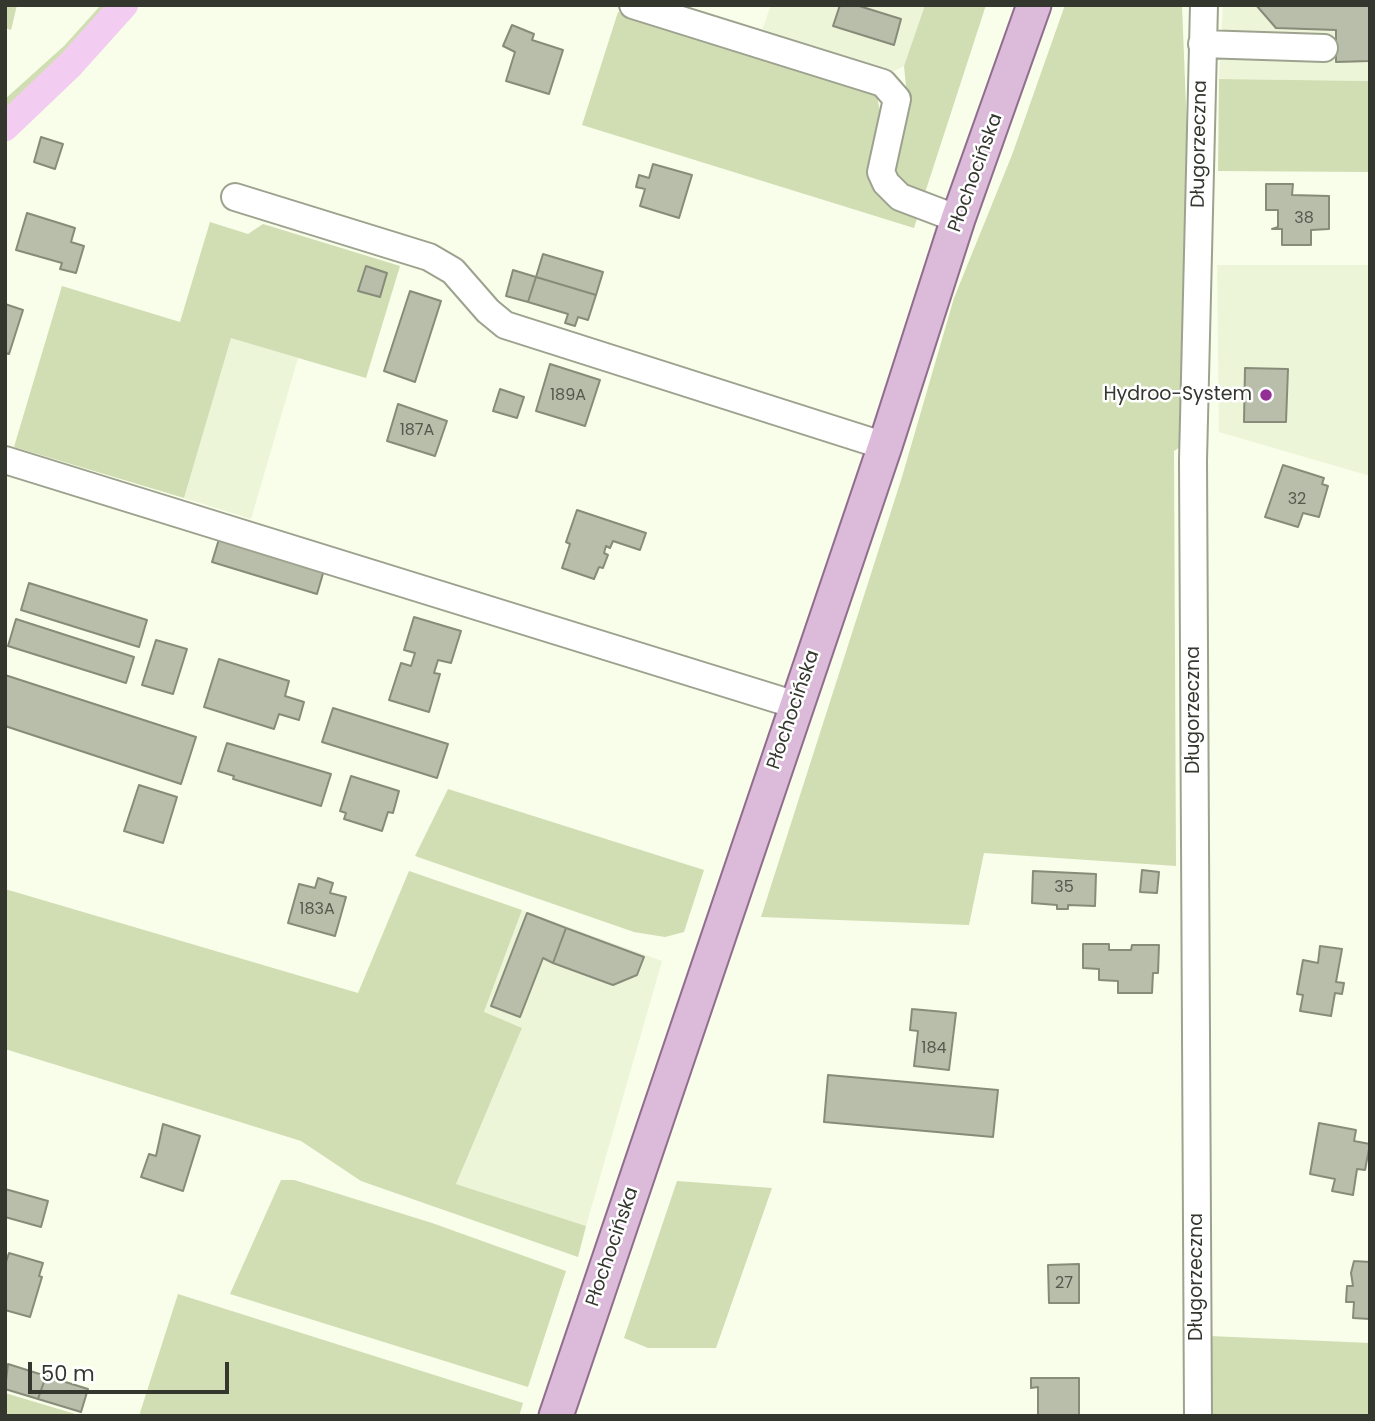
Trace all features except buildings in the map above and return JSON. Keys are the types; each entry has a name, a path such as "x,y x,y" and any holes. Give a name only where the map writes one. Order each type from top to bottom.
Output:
{"main road":[{"name":"Płochocińska","path":"556,1416 885,446 958,219 1034,5"}],"street":[{"path":"633,5 883,83 897,99 881,172 886,183 900,197 958,219"},
{"name":"Długorzeczna","path":"1198,1416 1193,460 1204,5"},
{"path":"1202,44 1324,48"},
{"path":"235,197 429,257 453,271 488,311 505,325 885,446"},
{"path":"5,460 796,705"}],"shaded area":[{"path":"5,5 17,5 11,30 5,28"},
{"path":"101,5 137,5 5,139 5,99 64,46"},
{"path":"771,5 925,5 904,66 891,73 761,33"},
{"path":"925,5 986,5 922,202 890,170 893,142 906,86 904,66"},
{"path":"1065,5 1182,5 1188,157 1180,447 1174,451 1176,866 984,853 969,925 761,917 902,477 954,298 1012,155"},
{"path":"1223,5 1370,5 1370,81 1219,79"},
{"path":"618,12 862,85 876,92 882,121 870,169 919,212 914,228 582,125"},
{"path":"1219,79 1370,81 1370,172 1218,171"},
{"path":"210,222 248,234 263,224 400,266 366,378 231,338 184,498 14,447 62,286 180,322"},
{"path":"1217,265 1370,265 1370,476 1219,432"},
{"path":"231,337 298,358 251,519 184,498"},
{"path":"448,789 704,870 684,932 665,937 634,932 415,856"},
{"path":"409,871 522,910 484,1012 522,1028 456,1184 586,1226 578,1257 361,1181 301,1141 5,1049 5,889 358,993"},
{"path":"522,910 662,961 586,1226 456,1184 522,1028 484,1013"},
{"path":"281,1180 294,1180 432,1223 566,1271 528,1387 230,1294"},
{"path":"677,1181 772,1188 716,1348 648,1348 624,1338"},
{"path":"178,1294 523,1403 519,1416 139,1416"},
{"path":"1210,1336 1370,1343 1370,1416 1211,1416"},
{"path":"5,1393 82,1416 5,1416"}],"waterway":[{"path":"5,127 71,64 124,5"}],"place":[{"name":"Hydroo-System","path":"1266,395"}]}
